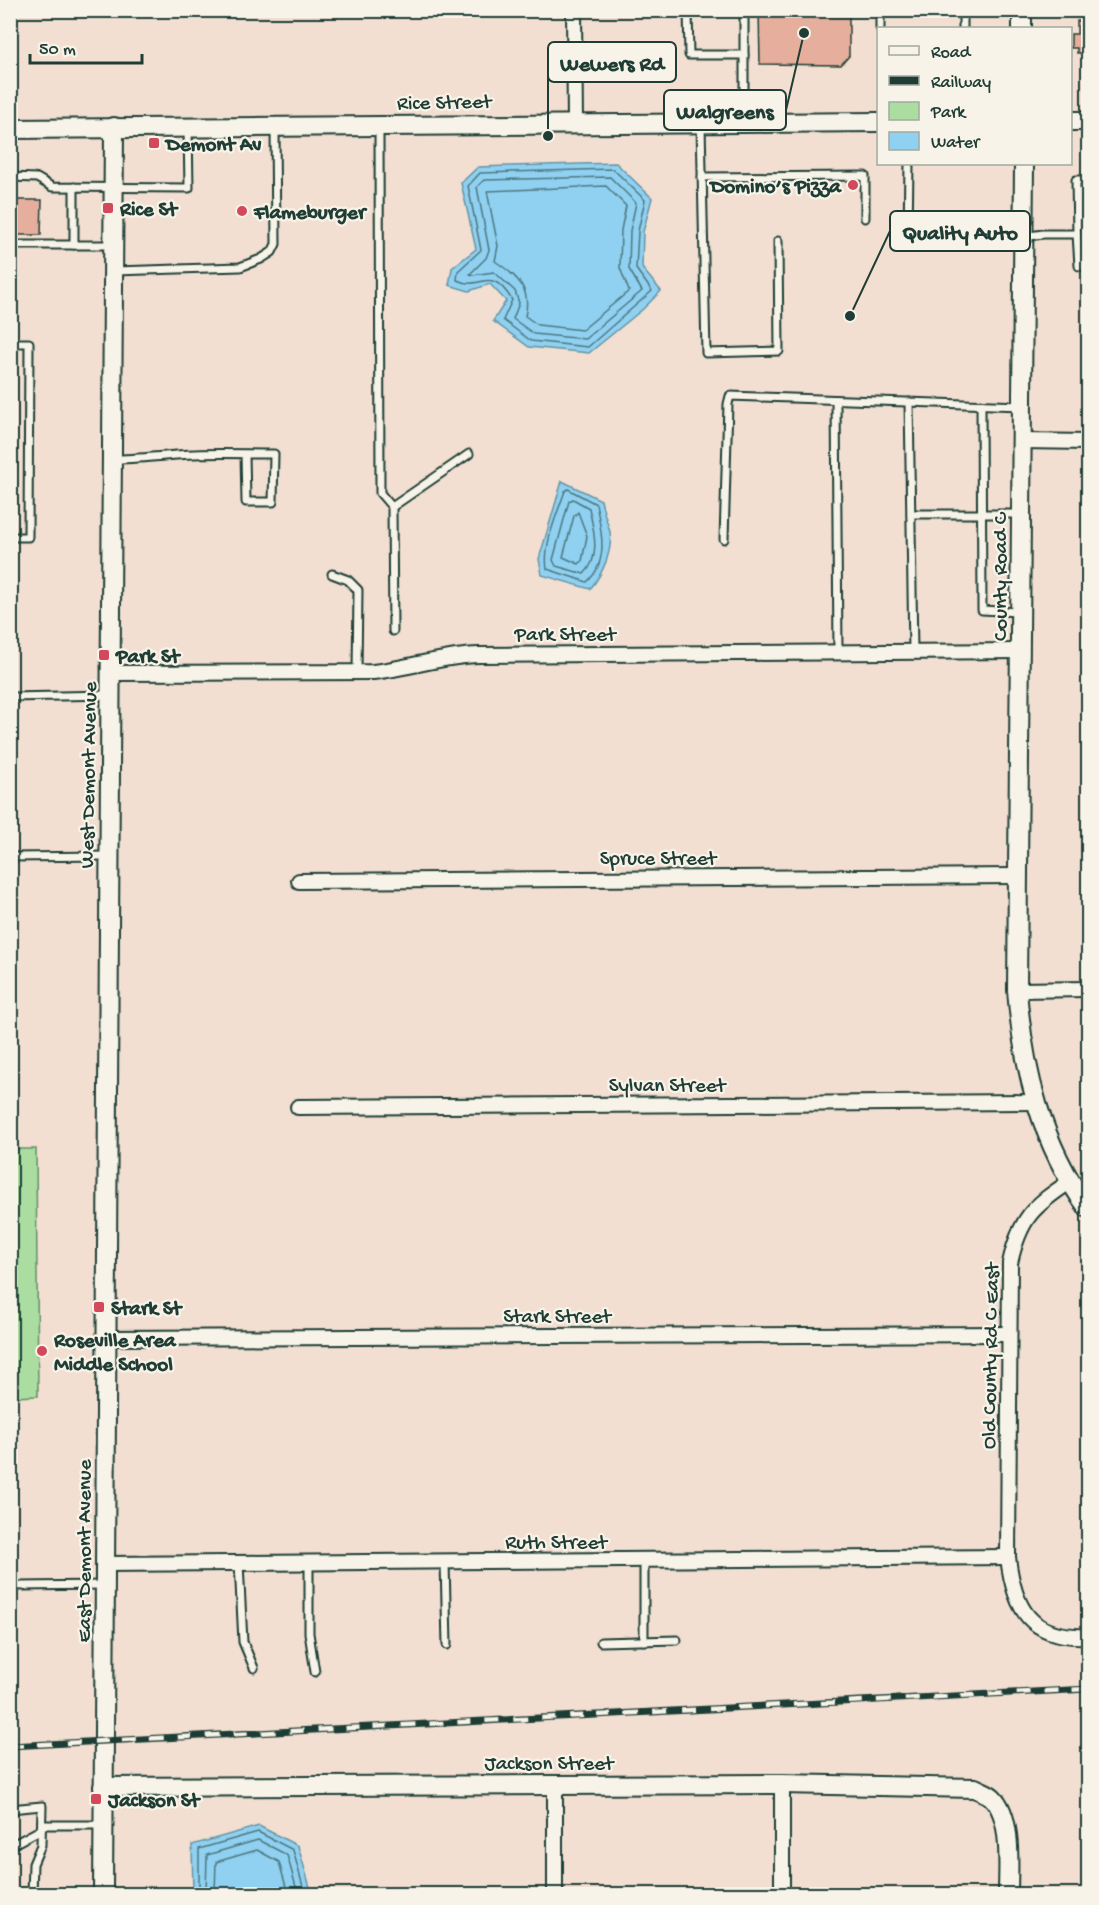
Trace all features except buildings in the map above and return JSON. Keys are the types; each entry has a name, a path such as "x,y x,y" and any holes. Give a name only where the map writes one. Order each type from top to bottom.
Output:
{"street":[{"path":"574,10 575,123"},
{"path":"1022,10 1022,27"},
{"path":"1072,121 1089,121"},
{"name":"Rice Street","path":"10,129 877,122"},
{"name":"West Demont Avenue","path":"107,1207 114,127"},
{"name":"County Road C","path":"1024,165 1017,990 1024,1054 1036,1102 1057,1158 1089,1208"},
{"path":"1022,441 1089,442"},
{"name":"Park Street","path":"111,673 357,672 400,669 438,659 478,655 1021,651"},
{"name":"Spruce Street","path":"299,881 1018,876"},
{"path":"1017,990 1089,989"},
{"name":"Sylvan Street","path":"298,1107 1036,1102"},
{"name":"Old County Rd C East","path":"1071,1181 1033,1209 1017,1233 1010,1263 1008,1557 1016,1599 1035,1624 1049,1633 1067,1637 1089,1635"},
{"name":"East Demont Avenue","path":"103,1894 103,1786 106,1739 104,1564 107,1207"},
{"name":"Stark Street","path":"106,1338 1009,1334"},
{"name":"Ruth Street","path":"104,1564 1008,1557"},
{"path":"782,1784 782,1894"},
{"name":"Jackson Street","path":"103,1786 782,1784 975,1788 992,1797 1003,1818 1008,1839 1008,1894"},
{"path":"555,1785 555,1894"}],"lane":[{"path":"688,10 689,55 744,55"},
{"path":"744,10 744,122"},
{"path":"880,10 880,27"},
{"path":"963,10 963,27"},
{"path":"701,122 706,353 779,351 778,241"},
{"path":"379,125 380,493 392,507 393,631"},
{"path":"10,177 37,178 52,187 189,188 188,126"},
{"path":"113,271 240,267 272,252 276,244 275,126"},
{"path":"909,165 908,235 1023,237 1043,234 1077,234"},
{"path":"702,177 865,176 866,218"},
{"path":"1089,180 1076,180 1079,266 1089,266"},
{"path":"74,188 74,245"},
{"path":"10,245 113,245"},
{"path":"10,343 28,343 28,537 10,537"},
{"path":"724,539 730,396 1022,406"},
{"path":"836,400 838,652"},
{"path":"909,402 913,651"},
{"path":"981,404 982,610 1021,612"},
{"path":"112,459 245,453 274,454 273,502 246,502 245,453"},
{"path":"392,507 469,454"},
{"path":"911,514 1021,514"},
{"path":"332,573 348,580 359,595 357,672"},
{"path":"10,697 110,695"},
{"path":"10,857 109,856"},
{"path":"644,1641 645,1561"},
{"path":"445,1562 447,1645"},
{"path":"239,1563 243,1642 254,1668"},
{"path":"309,1563 309,1633 315,1672"},
{"path":"19,1586 104,1585"},
{"path":"601,1642 677,1640"},
{"path":"10,1809 42,1806 41,1845 33,1864 32,1894"},
{"path":"43,1825 103,1825"},
{"path":"10,1846 40,1830 43,1825"}],"green space":[{"path":"10,1149 36,1149 38,1396 11,1397"}],"water":[{"path":"616,163 652,198 643,232 642,268 661,291 643,309 589,353 529,347 493,321 506,301 490,284 469,291 449,285 452,268 476,249 461,183 478,167"},
{"path":"562,481 601,500 610,532 610,547 606,562 590,589 542,575 539,559"},
{"path":"259,1826 298,1846 312,1894 193,1894 192,1845"}],"railway":[{"path":"10,1746 1088,1689"}],"place":[{"name":"Walgreens","path":"804,33"},
{"name":"Wewers Rd","path":"548,136"},
{"name":"Demont Av","path":"154,143"},
{"name":"Domino’s Pizza","path":"853,185"},
{"name":"Rice St","path":"108,208"},
{"name":"Flameburger","path":"242,211"},
{"name":"Quality Auto","path":"850,316"},
{"name":"Park St","path":"104,655"},
{"name":"Stark St","path":"99,1307"},
{"name":"Roseville Area Middle School","path":"42,1351"},
{"name":"Jackson St","path":"96,1799"}]}
